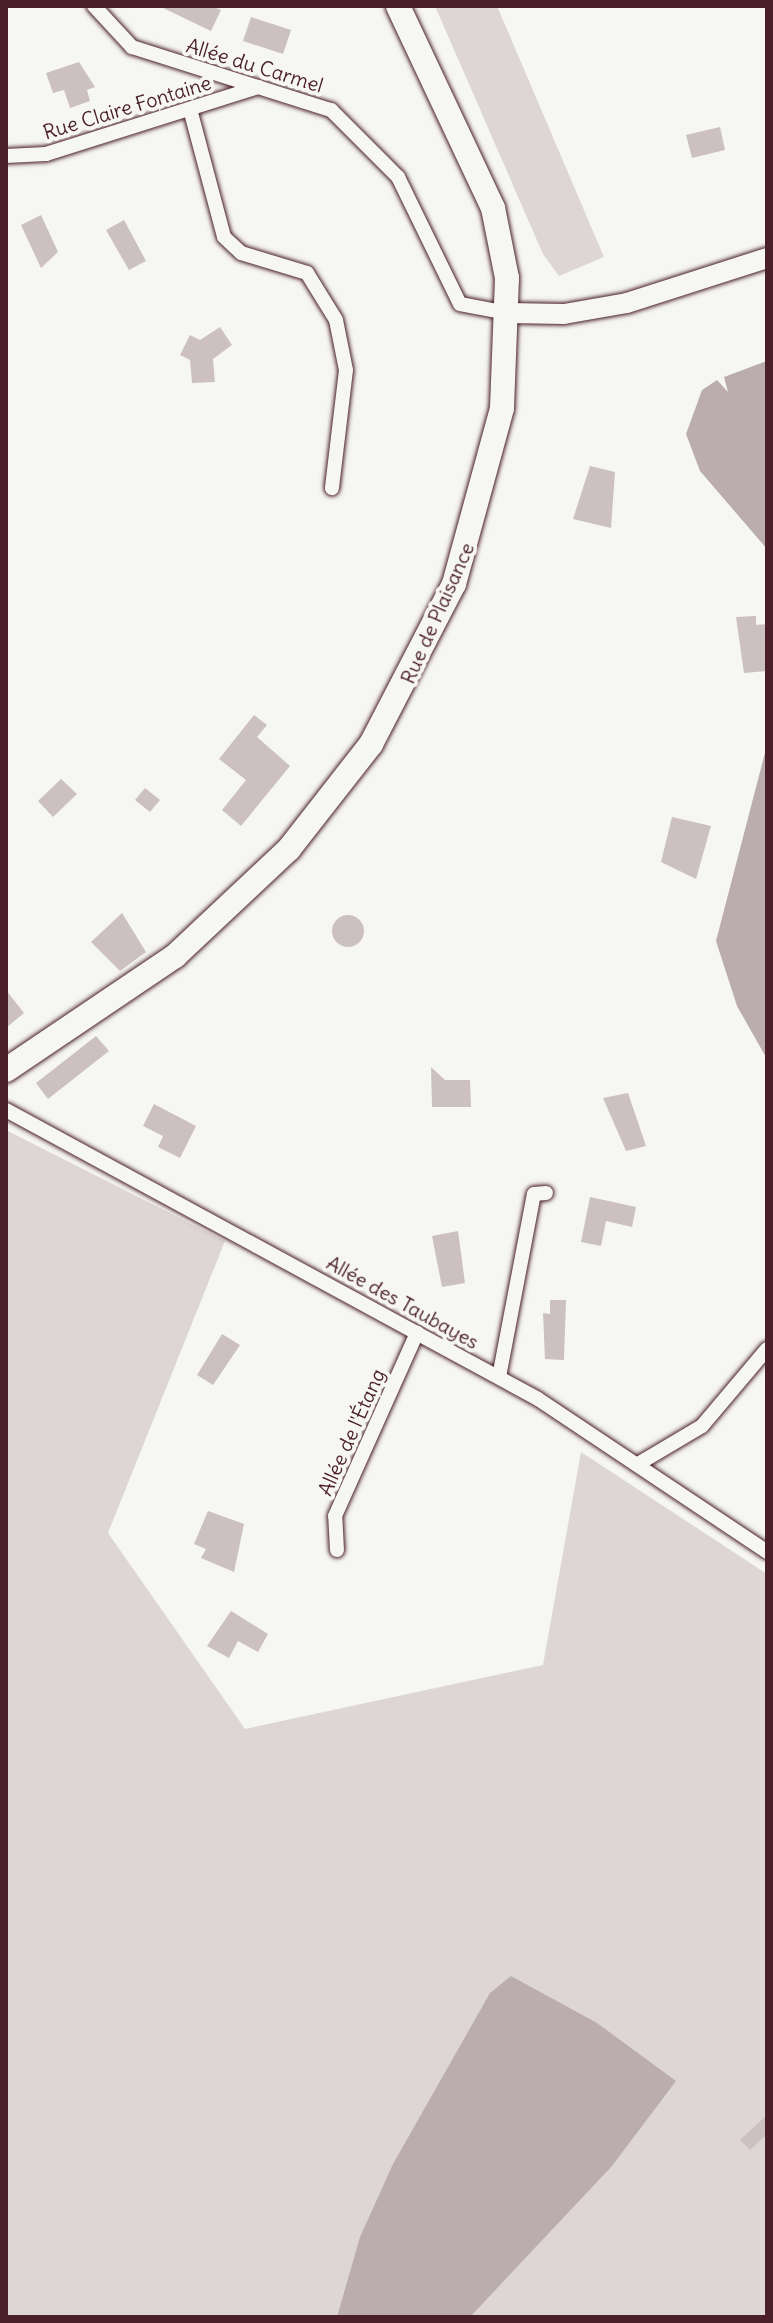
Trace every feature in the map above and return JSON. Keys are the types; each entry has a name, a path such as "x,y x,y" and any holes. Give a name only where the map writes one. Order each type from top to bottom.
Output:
{"main road":[{"name":"Rue de Plaisance","path":"6,1070 213,925 299,838 371,744 427,645 471,536 502,408 508,313 493,208 398,6"},
{"path":"508,313 564,314 627,303 767,258"}],"street":[{"name":"Allée du Carmel","path":"94,6 132,47 331,110 398,177 460,304 508,313"},
{"name":"Rue Claire Fontaine","path":"6,156 46,154 259,87"},
{"path":"190,109 224,237 241,253 307,273 336,320 346,370 332,488"},
{"name":"Allée des Taubayes","path":"6,1110 499,1377 638,1464 767,1552"},
{"path":"499,1377 534,1194 546,1193"},
{"name":"Allée de l'Étang","path":"337,1550 335,1516 417,1333"},
{"path":"638,1464 702,1426 767,1349"}],"shaded area":[{"path":"435,6 497,6 604,257 559,276 543,254"},
{"path":"767,361 767,549 700,471 686,434 702,390 717,380 728,392 724,377"},
{"path":"767,745 767,1059 737,1006 716,941"},
{"path":"6,1130 225,1241 108,1533 245,1729 543,1665 581,1452 767,1574 767,2317 6,2317"},
{"path":"511,1976 597,2023 676,2081 612,2166 470,2317 337,2317 360,2237 393,2164 490,1993"}],"building":[{"path":"159,6 212,6 221,10 211,31"},
{"path":"251,17 291,30 283,54 243,41"},
{"path":"79,62 95,87 87,90 90,101 70,108 64,90 53,93 46,73"},
{"path":"720,127 725,150 692,158 686,135"},
{"path":"41,215 58,252 41,268 21,225"},
{"path":"124,220 146,261 129,270 106,230"},
{"path":"220,327 232,345 213,359 215,382 192,383 190,360 180,355 190,335 200,340"},
{"path":"590,466 615,472 611,528 573,519"},
{"path":"756,616 756,625 767,624 767,671 744,673 736,617"},
{"path":"254,715 267,725 257,737 290,766 241,826 222,810 246,780 219,759"},
{"path":"61,779 77,794 53,817 38,801"},
{"path":"145,788 160,800 150,812 135,800"},
{"path":"672,817 711,826 696,879 661,862"},
{"path":"122,913 146,952 120,971 91,942"},
{"path":"348,915 360,919 364,931 360,943 348,947 336,943 332,931 336,919"},
{"path":"6,990 24,1013 6,1028"},
{"path":"96,1036 109,1051 48,1099 36,1083"},
{"path":"431,1067 445,1080 470,1080 471,1107 432,1107"},
{"path":"628,1093 646,1146 626,1151 603,1098"},
{"path":"154,1104 196,1126 180,1158 158,1147 163,1136 143,1126"},
{"path":"590,1197 636,1207 632,1227 606,1221 601,1246 581,1242"},
{"path":"458,1231 465,1283 442,1287 432,1236"},
{"path":"550,1300 566,1300 564,1360 545,1359 543,1313 550,1314"},
{"path":"222,1334 240,1345 213,1385 197,1375"},
{"path":"208,1511 244,1524 234,1572 201,1558 206,1549 194,1544"},
{"path":"231,1611 268,1634 258,1652 238,1641 229,1658 207,1646"},
{"path":"767,2115 767,2134 750,2150 740,2140"}]}
